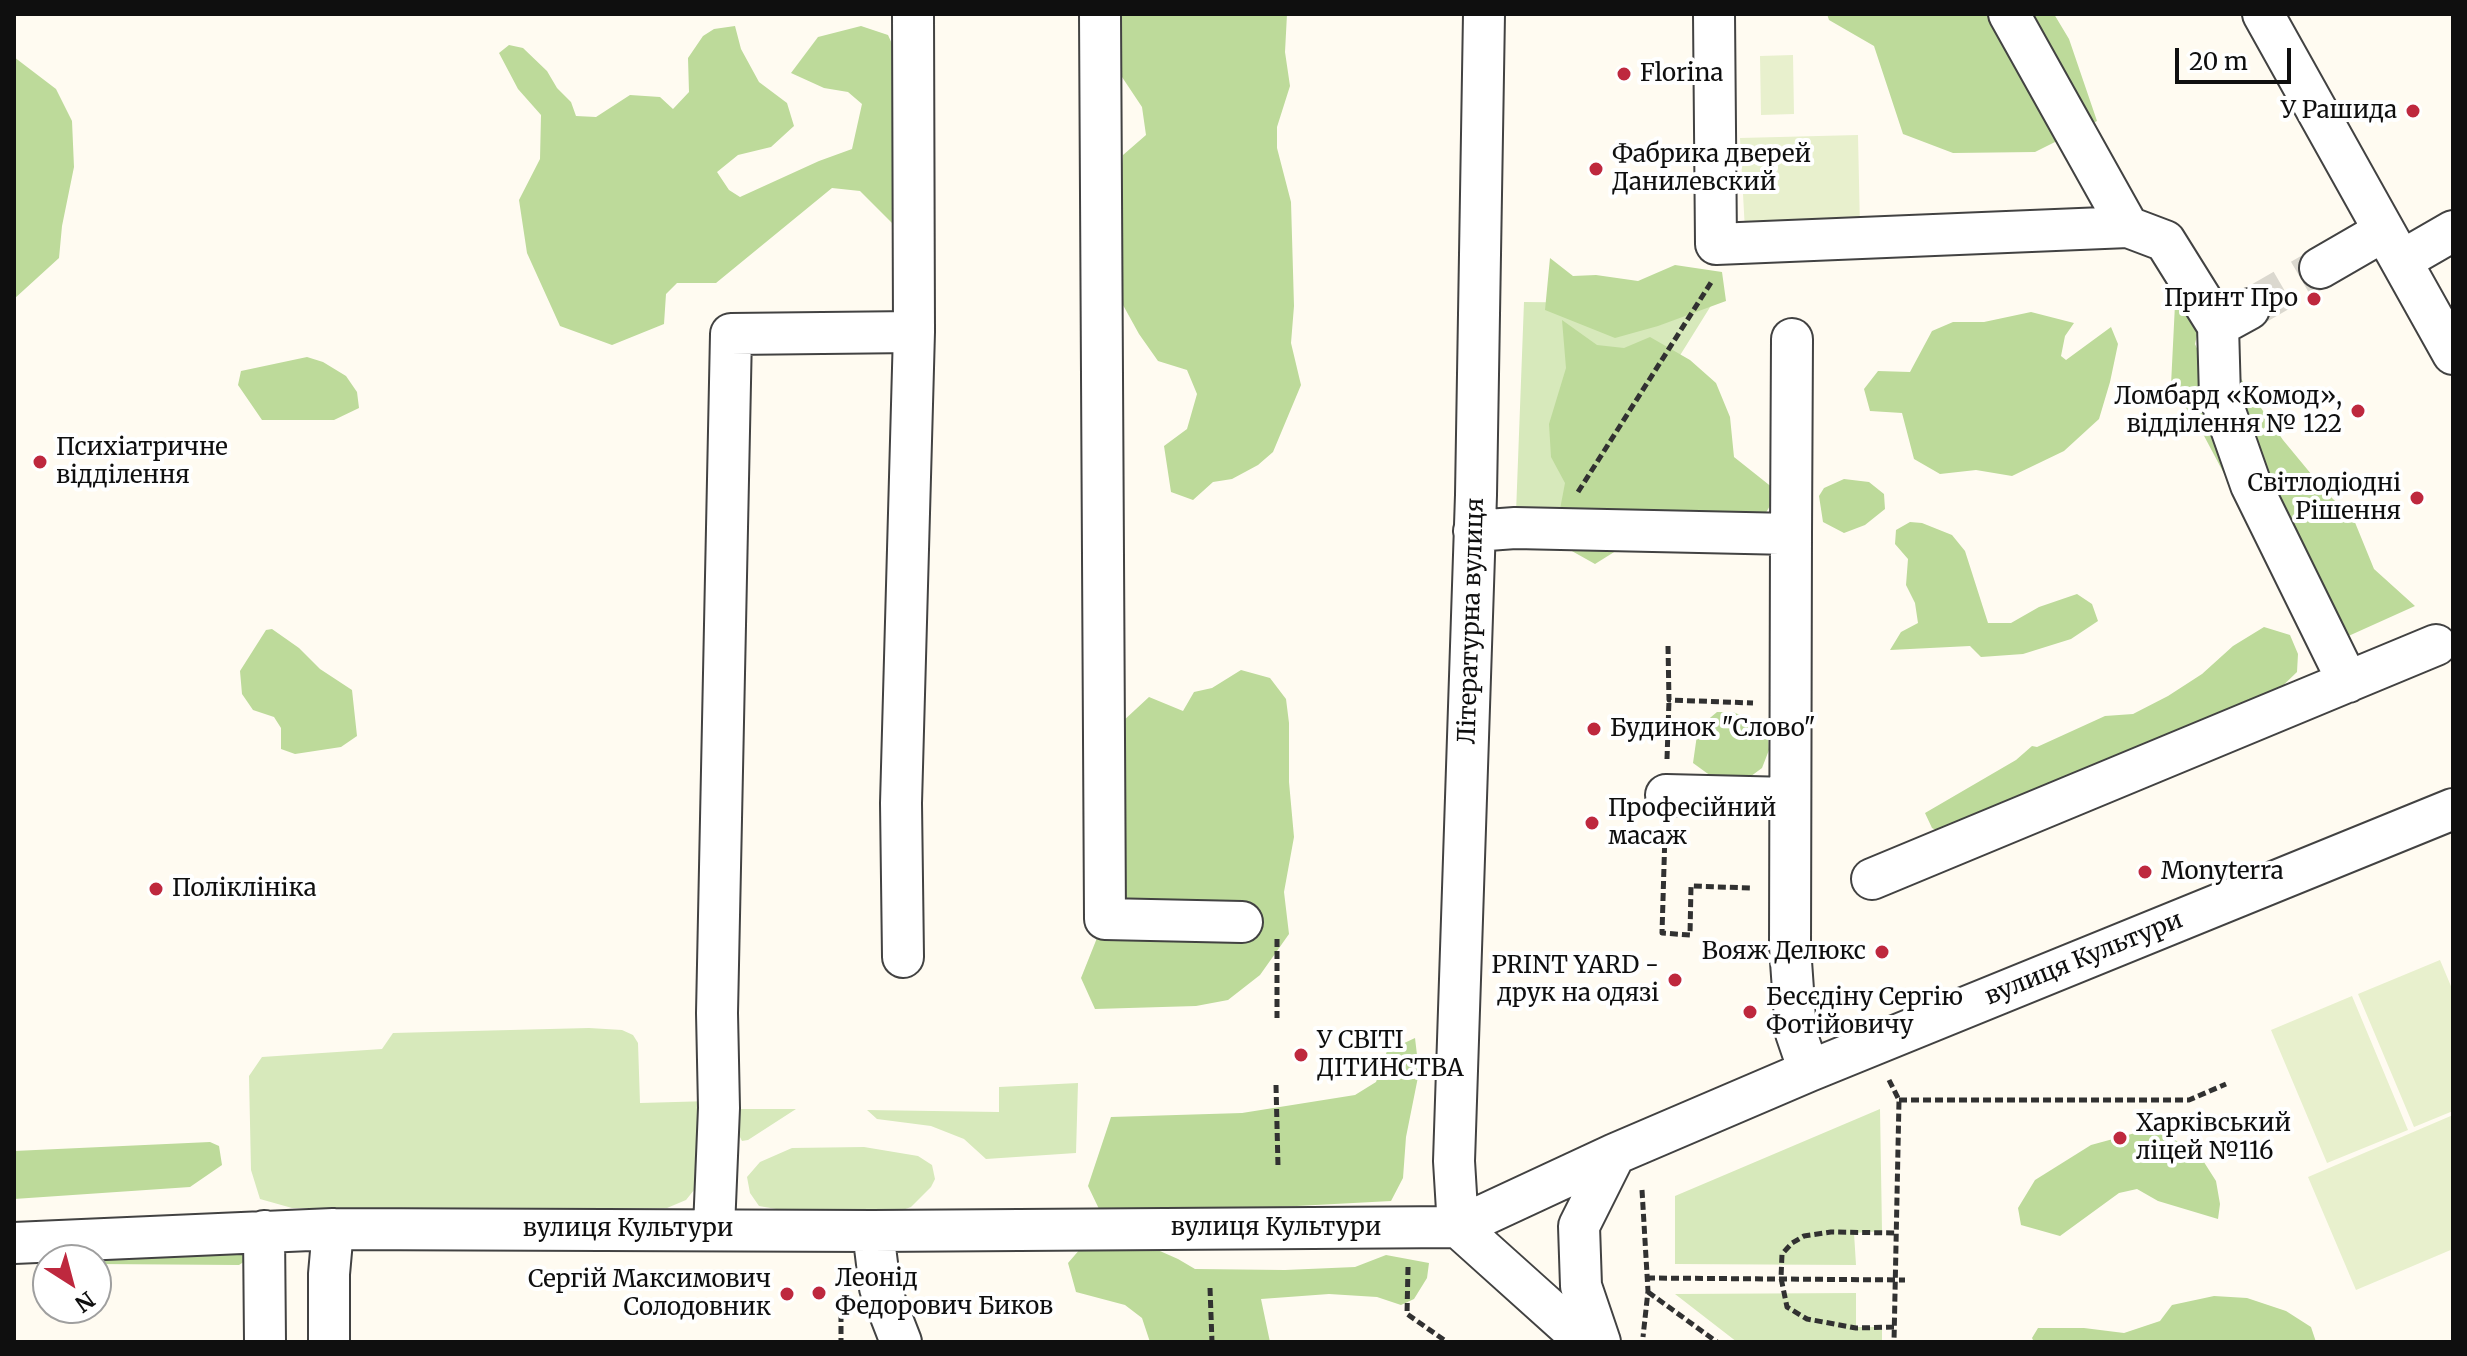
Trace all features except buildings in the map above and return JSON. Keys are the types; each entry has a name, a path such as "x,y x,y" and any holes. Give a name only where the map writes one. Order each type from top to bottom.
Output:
{"street":[{"path":"903,957 901,803 914,332 913,14"},
{"path":"1100,14 1105,919 1242,922"},
{"name":"Літературна вулиця","path":"1458,1227 1454,1161 1474,531 1484,14"},
{"path":"1714,14 1716,244 2128,227 2165,241 2234,318 2220,397 2251,485 2348,682"},
{"path":"2009,14 2128,227"},
{"path":"2263,14 2453,354"},
{"path":"2320,268 2453,231"},
{"path":"714,1228 731,334 914,332"},
{"path":"1792,339 1788,889 1796,1033 1809,1071"},
{"path":"1474,531 1515,528 1791,534"},
{"path":"1872,879 2436,645"},
{"path":"1666,795 1790,798"},
{"name":"вулиця Культури","path":"14,1243 333,1229 714,1228 873,1231 1458,1227 1628,1168 1809,1071 2453,809"},
{"path":"1600,1342 1581,1286 1579,1226 1628,1168"},
{"path":"1458,1227 1586,1342"},
{"path":"329,1342 329,1274 333,1229"},
{"path":"264,1231 265,1342"},
{"path":"873,1231 880,1288 901,1342"}],"path":[{"path":"1571,501 1712,281 1716,244"},
{"path":"1668,646 1662,933 1690,935 1691,886 1788,889"},
{"path":"1669,700 1790,704"},
{"path":"1242,922 1277,922 1277,1018"},
{"path":"1875,1085 1889,1079 1899,1100 1894,1342"},
{"path":"1899,1100 2189,1100 2226,1084"},
{"path":"1276,1085 1278,1166"},
{"path":"1628,1168 1647,1278 1643,1337"},
{"path":"1894,1327 1856,1328 1807,1319 1787,1307 1781,1278 1782,1254 1804,1236 1831,1232 1896,1233"},
{"path":"1647,1278 1905,1280"},
{"path":"1407,1284 1407,1314 1447,1342"},
{"path":"1210,1288 1212,1342"},
{"path":"841,1289 841,1342"},
{"path":"1648,1291 1717,1342"}],"green space":[{"path":"1120,14 1287,14 1285,52 1290,86 1277,127 1277,148 1291,202 1294,306 1291,343 1301,385 1273,452 1258,465 1232,479 1213,482 1193,500 1171,492 1164,446 1187,429 1197,394 1187,370 1158,361 1118,296 1118,200 1123,155 1146,135 1142,107 1112,62 1111,35"},
{"path":"1827,14 2054,14 2069,39 2097,121 2035,152 1953,153 1903,134 1874,46 1829,20"},
{"path":"735,26 741,49 759,82 787,103 794,126 771,147 738,155 717,172 729,190 740,197 852,149 862,104 848,92 824,88 791,73 818,37 861,26 888,35 899,59 906,201 893,224 860,191 832,188 716,283 677,283 666,294 664,324 612,345 560,326 527,253 519,200 540,159 541,115 518,89 499,53 509,45 523,48 547,71 557,88 571,102 576,116 596,117 630,95 660,97 673,109 689,92 688,58 703,36 714,29"},
{"path":"1793,55 1794,114 1761,115 1760,56"},
{"path":"14,57 56,89 72,121 74,167 59,258 14,299"},
{"path":"1858,135 1860,228 1745,231 1740,138"},
{"path":"1550,258 1573,276 1596,275 1638,281 1675,265 1722,272 1726,301 1615,338 1545,310"},
{"path":"2186,297 2199,326 2195,344 2206,368 2239,376 2283,440 2354,520 2374,569 2415,606 2344,638 2293,617 2273,551 2247,517 2202,432 2171,385 2175,304"},
{"path":"1524,302 1712,304 1580,516 1516,513"},
{"path":"2031,312 2074,323 2065,336 2061,356 2066,360 2111,327 2118,344 2099,419 2064,451 2012,476 1976,470 1940,474 1914,459 1902,413 1870,411 1864,389 1878,371 1910,372 1932,331 1953,322 1984,322"},
{"path":"1562,320 1597,345 1624,348 1650,337 1690,360 1716,383 1730,417 1734,457 1778,492 1764,516 1619,549 1595,564 1554,541 1565,483 1551,457 1549,424 1566,368"},
{"path":"307,357 323,362 346,376 357,392 359,408 334,420 262,420 238,385 241,371"},
{"path":"1844,479 1869,482 1884,494 1885,509 1865,525 1844,533 1823,522 1819,496 1824,488"},
{"path":"1910,522 1922,523 1952,535 1965,551 1988,623 2011,623 2039,607 2077,594 2092,604 2098,621 2071,639 2023,654 1981,657 1970,646 1890,650 1901,632 1918,623 1915,603 1906,585 1908,559 1895,544 1896,530"},
{"path":"2264,627 2290,635 2298,654 2297,672 2272,696 2140,761 2107,760 1945,835 1932,828 1925,813 2016,760 2032,746 2037,747 2105,716 2133,714 2202,674 2233,646"},
{"path":"272,629 299,648 320,669 352,690 357,736 341,747 295,754 281,749 281,728 274,717 253,710 242,694 240,671 266,630"},
{"path":"1241,670 1270,678 1286,699 1294,837 1284,892 1289,934 1260,975 1228,1000 1196,1006 1095,1009 1081,978 1101,928 1122,722 1149,697 1183,711 1194,692 1212,688"},
{"path":"1717,712 1733,712 1759,723 1768,734 1769,750 1762,768 1743,782 1715,779 1693,763 1698,728"},
{"path":"2440,960 2453,991 2453,1111 2414,1127 2358,994"},
{"path":"2352,996 2408,1130 2327,1163 2271,1030"},
{"path":"589,1028 622,1030 633,1035 638,1043 640,1103 711,1101 698,1185 686,1200 667,1208 471,1210 292,1208 260,1199 251,1170 249,1076 262,1057 382,1049 393,1033"},
{"path":"1415,1038 1419,1072 1406,1137 1403,1178 1391,1201 1146,1214 1099,1209 1088,1186 1111,1117 1242,1113 1355,1095 1376,1082 1387,1051"},
{"path":"1078,1083 1076,1153 986,1159 964,1139 931,1126 877,1119 867,1110 999,1112 999,1087"},
{"path":"740,1109 796,1109 742,1141 739,1135"},
{"path":"1880,1109 1882,1231 1854,1233 1856,1265 1675,1264 1675,1196"},
{"path":"2453,1115 2453,1249 2356,1290 2308,1177"},
{"path":"2157,1127 2202,1159 2216,1181 2220,1204 2218,1219 2158,1201 2137,1189 2119,1193 2060,1236 2021,1225 2018,1208 2035,1180 2091,1145"},
{"path":"210,1142 219,1146 222,1165 190,1187 14,1199 14,1151"},
{"path":"864,1147 918,1156 932,1165 935,1179 931,1187 911,1207 886,1216 782,1210 759,1206 750,1193 747,1177 760,1162 792,1148"},
{"path":"252,1238 254,1255 239,1265 112,1264 112,1244"},
{"path":"1144,1244 1195,1269 1355,1267 1386,1255 1429,1263 1427,1278 1414,1299 1401,1305 1377,1297 1329,1294 1261,1299 1270,1342 1150,1342 1142,1318 1125,1305 1076,1292 1068,1263 1081,1248"},
{"path":"32,1248 32,1264 14,1264 14,1249"},
{"path":"1856,1293 1856,1327 1882,1327 1882,1342 1737,1342 1675,1294"},
{"path":"2214,1296 2247,1298 2286,1311 2311,1327 2316,1342 2034,1342 2032,1338 2038,1328 2084,1328 2124,1333 2160,1321 2172,1305"}],"tunnel":[{"path":"2249,309 2320,268"}],"place":[{"name":"Florina","path":"1624,74"},
{"name":"У Рашида","path":"2413,111"},
{"name":"Фабрика дверей Данилевский","path":"1596,169"},
{"name":"Принт Про","path":"2314,299"},
{"name":"Ломбард «Комод», відділення № 122","path":"2358,411"},
{"name":"Психіатричне відділення","path":"40,462"},
{"name":"Світлодіодні Рішення","path":"2417,498"},
{"name":"Будинок \"Слово\"","path":"1594,729"},
{"name":"Професійний масаж","path":"1592,823"},
{"name":"Monyterra","path":"2145,872"},
{"name":"Поліклініка","path":"156,889"},
{"name":"Вояж Делюкс","path":"1882,952"},
{"name":"PRINT YARD - друк на одязі","path":"1675,980"},
{"name":"Бесєдіну Сергію Фотійовичу","path":"1750,1012"},
{"name":"У СВІТІ ДІТИНСТВА","path":"1301,1055"},
{"name":"Харківський ліцей №116","path":"2120,1138"},
{"name":"Леонід Федорович Биков","path":"819,1293"},
{"name":"Сергій Максимович Солодовник","path":"787,1294"}]}
